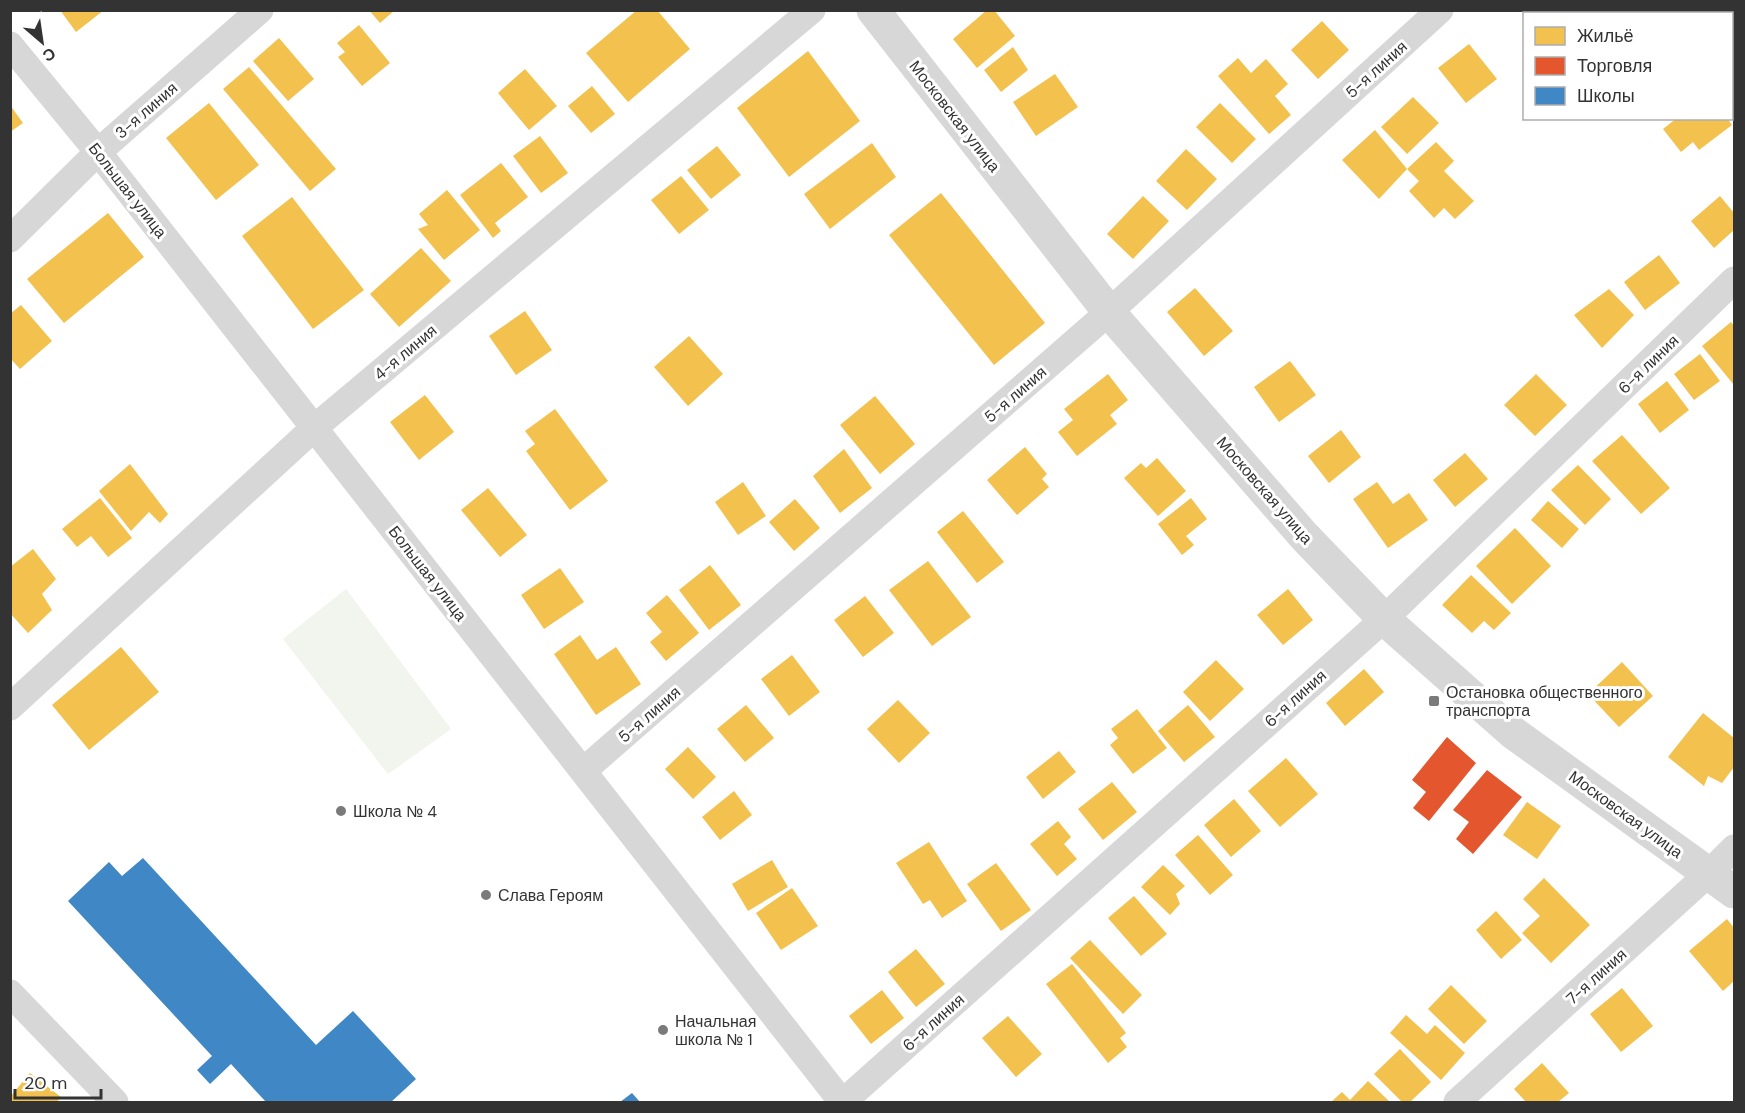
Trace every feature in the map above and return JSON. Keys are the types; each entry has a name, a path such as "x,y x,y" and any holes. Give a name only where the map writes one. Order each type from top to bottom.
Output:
{"street":[{"name":"3-я линия","path":"10,239 98,152 261,10"},
{"name":"4-я линия","path":"10,707 314,428 812,10"},
{"name":"Московская улица","path":"873,10 1109,312 1304,536 1384,619 1512,732 1734,892"},
{"name":"5-я линия","path":"583,771 1109,312 1440,10"},
{"name":"Большая улица","path":"10,45 98,152 843,1102"},
{"name":"6-я линия","path":"843,1102 1384,619 1734,280"},
{"name":"7-я линия","path":"1457,1102 1734,848"},
{"path":"10,993 115,1102"}],"shaded area":[{"path":"346,589 451,729 388,774 283,639"}],"building: Жильё":[{"path":"60,10 104,10 76,32"},
{"path":"369,10 395,10 380,23"},
{"path":"637,10 657,10 690,49 628,102 586,53"},
{"path":"987,10 994,10 1015,36 977,68 953,39"},
{"path":"1322,21 1349,50 1318,79 1291,50"},
{"path":"359,25 390,63 362,86 338,57 345,52 337,43"},
{"path":"279,38 314,79 288,101 253,61"},
{"path":"1469,44 1497,79 1466,103 1438,68"},
{"path":"1013,47 1028,70 1001,92 984,70"},
{"path":"808,51 860,121 789,177 737,108"},
{"path":"1238,58 1251,73 1266,59 1288,84 1275,96 1291,115 1269,134 1218,76"},
{"path":"249,67 336,169 310,191 223,89"},
{"path":"525,69 557,106 529,130 498,93"},
{"path":"1055,74 1078,107 1036,136 1013,102"},
{"path":"592,86 615,114 591,133 568,106"},
{"path":"1413,97 1439,123 1407,154 1381,127"},
{"path":"209,103 259,165 216,200 166,138"},
{"path":"1220,103 1256,139 1232,163 1196,127"},
{"path":"10,105 23,123 10,132"},
{"path":"1674,120 1728,120 1732,125 1699,150 1693,142 1681,152 1663,129"},
{"path":"1375,130 1407,169 1379,199 1342,160"},
{"path":"540,136 568,173 541,193 513,156"},
{"path":"1436,142 1454,161 1444,171 1474,201 1455,219 1444,208 1434,218 1409,191 1419,181 1407,169"},
{"path":"872,143 896,177 830,229 804,194"},
{"path":"717,146 741,175 711,199 687,170"},
{"path":"1186,149 1217,179 1187,210 1156,181"},
{"path":"501,163 528,197 495,223 501,231 493,238 460,195"},
{"path":"681,176 709,210 679,234 651,200"},
{"path":"447,190 480,230 444,260 418,229 428,225 419,214"},
{"path":"941,193 1045,323 994,365 889,235"},
{"path":"1143,196 1169,221 1133,259 1107,234"},
{"path":"1720,196 1734,213 1734,230 1714,248 1691,221"},
{"path":"292,197 364,290 313,329 242,236"},
{"path":"108,213 144,257 64,323 27,279"},
{"path":"421,248 451,281 399,327 370,294"},
{"path":"1659,255 1680,283 1645,310 1624,282"},
{"path":"1195,288 1233,331 1204,356 1167,312"},
{"path":"1609,289 1634,315 1602,348 1574,315"},
{"path":"21,305 52,341 20,369 10,358 10,314"},
{"path":"525,311 552,350 516,375 489,336"},
{"path":"1731,322 1734,326 1734,385 1702,346"},
{"path":"689,336 723,374 688,406 654,367"},
{"path":"1700,354 1720,381 1694,400 1674,374"},
{"path":"1290,361 1316,395 1279,422 1254,387"},
{"path":"1108,374 1128,400 1110,415 1117,424 1077,456 1058,432 1073,420 1064,409"},
{"path":"1536,374 1567,405 1535,436 1504,405"},
{"path":"1667,381 1689,410 1660,433 1638,404"},
{"path":"425,395 454,432 419,460 390,422"},
{"path":"875,396 915,444 880,474 840,425"},
{"path":"555,409 608,481 570,510 526,451 535,444 525,431"},
{"path":"1341,430 1361,457 1329,483 1308,456"},
{"path":"1622,435 1670,488 1641,514 1592,461"},
{"path":"1025,447 1047,474 1042,479 1049,487 1017,515 987,480"},
{"path":"844,449 872,488 840,513 813,476"},
{"path":"1465,453 1488,479 1455,507 1433,480"},
{"path":"1157,458 1186,491 1158,516 1124,478 1141,463 1146,468"},
{"path":"130,464 168,514 160,523 149,512 131,531 99,491"},
{"path":"1578,465 1611,499 1585,525 1551,490"},
{"path":"743,482 766,516 738,535 715,502"},
{"path":"1377,482 1393,504 1409,493 1428,520 1388,548 1353,499"},
{"path":"488,488 527,535 500,557 461,510"},
{"path":"100,498 132,538 108,557 91,536 77,547 62,529"},
{"path":"1191,498 1207,519 1186,536 1194,545 1182,555 1158,524"},
{"path":"795,499 820,528 794,551 769,522"},
{"path":"1548,501 1579,529 1562,548 1531,520"},
{"path":"963,511 1004,562 977,583 937,532"},
{"path":"1515,528 1551,566 1512,604 1476,566"},
{"path":"33,549 56,579 42,594 52,610 28,633 10,613 10,567"},
{"path":"928,561 971,617 932,646 889,590"},
{"path":"710,565 741,605 709,630 679,590"},
{"path":"560,568 584,602 544,629 521,595"},
{"path":"1471,575 1511,613 1494,630 1484,621 1472,633 1442,605"},
{"path":"1288,589 1313,620 1283,645 1257,615"},
{"path":"667,595 699,633 666,661 650,642 662,632 646,613"},
{"path":"865,596 894,633 863,657 834,620"},
{"path":"580,635 597,660 616,647 641,684 596,715 554,654"},
{"path":"121,647 159,692 89,750 52,705"},
{"path":"792,655 820,692 789,716 761,679"},
{"path":"1216,660 1244,689 1210,721 1183,692"},
{"path":"1622,662 1653,696 1619,727 1588,694"},
{"path":"1364,669 1384,692 1345,726 1326,703"},
{"path":"898,700 930,733 899,763 867,729"},
{"path":"746,705 774,738 745,762 717,729"},
{"path":"1188,705 1215,737 1184,762 1158,731"},
{"path":"1137,709 1167,748 1133,774 1110,745 1118,738 1111,729"},
{"path":"1703,713 1734,738 1734,767 1722,783 1708,776 1704,786 1668,757"},
{"path":"688,747 716,777 693,799 665,769"},
{"path":"1059,751 1076,772 1043,799 1026,777"},
{"path":"1286,758 1318,794 1280,827 1248,791"},
{"path":"1112,782 1137,812 1103,840 1078,809"},
{"path":"734,791 752,815 720,840 702,817"},
{"path":"1234,799 1261,831 1231,857 1204,825"},
{"path":"1527,802 1561,826 1537,859 1503,835"},
{"path":"1058,821 1071,837 1064,844 1077,859 1057,876 1030,844"},
{"path":"1198,835 1233,875 1210,895 1175,855"},
{"path":"929,842 967,901 942,918 930,900 923,904 896,863"},
{"path":"772,860 788,887 748,911 732,884"},
{"path":"996,863 1031,910 1001,931 967,884"},
{"path":"1163,865 1185,886 1176,894 1180,904 1170,915 1141,887"},
{"path":"1544,878 1590,925 1551,963 1522,933 1540,916 1523,899"},
{"path":"792,888 818,926 781,950 756,913"},
{"path":"1134,896 1167,934 1141,956 1108,918"},
{"path":"1496,911 1522,940 1501,959 1476,930"},
{"path":"1727,919 1734,928 1734,981 1723,991 1689,951"},
{"path":"1090,940 1142,995 1123,1014 1070,958"},
{"path":"916,949 945,984 916,1007 888,972"},
{"path":"1072,964 1126,1033 1120,1038 1127,1047 1108,1063 1046,984"},
{"path":"1451,985 1487,1021 1464,1044 1428,1009"},
{"path":"1622,988 1653,1026 1621,1052 1590,1014"},
{"path":"882,990 904,1018 871,1044 849,1016"},
{"path":"1406,1015 1427,1034 1435,1025 1465,1053 1441,1080 1390,1033"},
{"path":"1008,1016 1042,1054 1016,1077 982,1038"},
{"path":"1400,1049 1431,1082 1410,1102 1402,1102 1374,1074"},
{"path":"1542,1063 1569,1093 1558,1102 1526,1102 1514,1089"},
{"path":"30,1073 61,1097 57,1102 10,1102 10,1097"},
{"path":"1368,1081 1390,1102 1331,1102 1342,1092 1350,1100"}],"building: Торговля":[{"path":"1447,737 1476,763 1429,821 1413,808 1426,792 1412,780"},
{"path":"1487,770 1522,797 1473,854 1456,839 1469,822 1453,810"}],"building: Школы":[{"path":"143,858 316,1045 353,1011 416,1079 391,1102 266,1102 231,1064 210,1084 197,1070 212,1056 68,901 109,862 122,876"},
{"path":"632,1093 640,1102 620,1102"}],"place":[{"name":"Остановка общественного транспорта","path":"1434,701"},
{"name":"Школа № 4","path":"341,811"},
{"name":"Слава Героям","path":"486,895"},
{"name":"Начальная школа № 1","path":"663,1030"}]}
